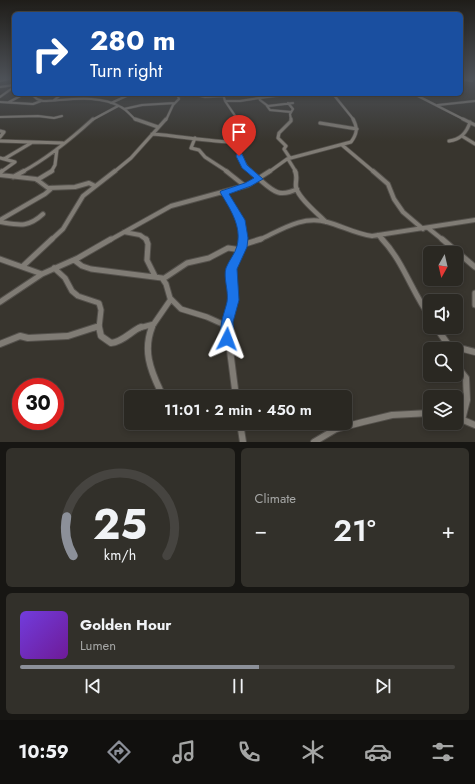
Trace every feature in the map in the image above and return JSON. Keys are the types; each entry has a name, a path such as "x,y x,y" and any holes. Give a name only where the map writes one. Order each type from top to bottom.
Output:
{"street":[{"path":"9,102 13,100"},
{"path":"0,102 34,104 42,101 82,100"},
{"path":"98,100 124,109 136,120 158,127"},
{"path":"111,103 118,100"},
{"path":"23,266 63,228 83,196 122,167 168,117 175,102 178,100"},
{"path":"226,101 249,100"},
{"path":"261,100 270,110 291,112"},
{"path":"283,100 293,109 291,112 291,121 279,133 278,138 286,146 284,149 297,174 295,186 306,202 326,222"},
{"path":"0,302 42,274 74,260 171,206 245,186 259,179 289,158 319,151 323,148 342,145 354,139 357,130 351,114 337,100"},
{"path":"427,100 475,125"},
{"path":"226,101 239,122 240,130 236,139 239,146 239,156 244,166 277,194 297,189"},
{"path":"437,105 475,101"},
{"path":"124,109 142,105 175,102"},
{"path":"267,106 293,102"},
{"path":"13,177 39,163 83,129 95,116 118,106"},
{"path":"0,117 38,116 54,118 62,116"},
{"path":"449,141 455,140 462,136 467,130 470,122"},
{"path":"320,123 357,130"},
{"path":"0,131 4,132 0,137"},
{"path":"152,134 195,138 213,142 238,142"},
{"path":"462,136 475,144"},
{"path":"195,138 191,148 199,150 205,157 217,164 245,186"},
{"path":"0,141 63,144"},
{"path":"0,162 33,143"},
{"path":"342,145 388,184 394,198 407,217 475,267"},
{"path":"37,180 51,172 55,167 56,164 54,158 57,148"},
{"path":"0,174 15,163 3,159"},
{"path":"0,174 37,180 46,187 52,188 79,186 89,183 95,186"},
{"path":"0,221 31,200 45,194 52,188"},
{"path":"224,192 241,220 242,245 231,269 233,300 227,326 235,390"},
{"path":"0,221 22,226 33,223 43,214"},
{"path":"242,245 249,245 296,222 315,220 366,235 378,235 425,229 475,220"},
{"path":"124,232 144,237 147,240 148,243 146,253 148,264 150,270 155,276"},
{"path":"378,235 392,250 423,307"},
{"path":"163,279 187,263 209,258 228,248 235,249 239,253"},
{"path":"0,260 23,266 42,274"},
{"path":"74,260 82,266 91,269 128,275 155,276 163,279 171,299 181,309 207,317 227,326"},
{"path":"54,268 65,278 72,291 78,296 99,303 102,310 98,330 101,336 110,343 117,343 134,331 154,324"},
{"path":"475,293 475,305"},
{"path":"160,390 149,361 147,348 148,338 154,324 171,299"},
{"path":"0,344 20,336 28,338 68,336 99,326"},
{"path":"463,350 475,352"},
{"path":"463,373 466,378 467,400 463,409"},
{"path":"314,442 336,429 392,415 423,413"},
{"path":"463,420 475,425"},
{"path":"241,430 243,442"}],"route":[{"path":"227,339 227,322 232,306 234,290 231,269 242,247 243,238 241,220 224,192 248,185 259,179 244,166 239,156"}]}
